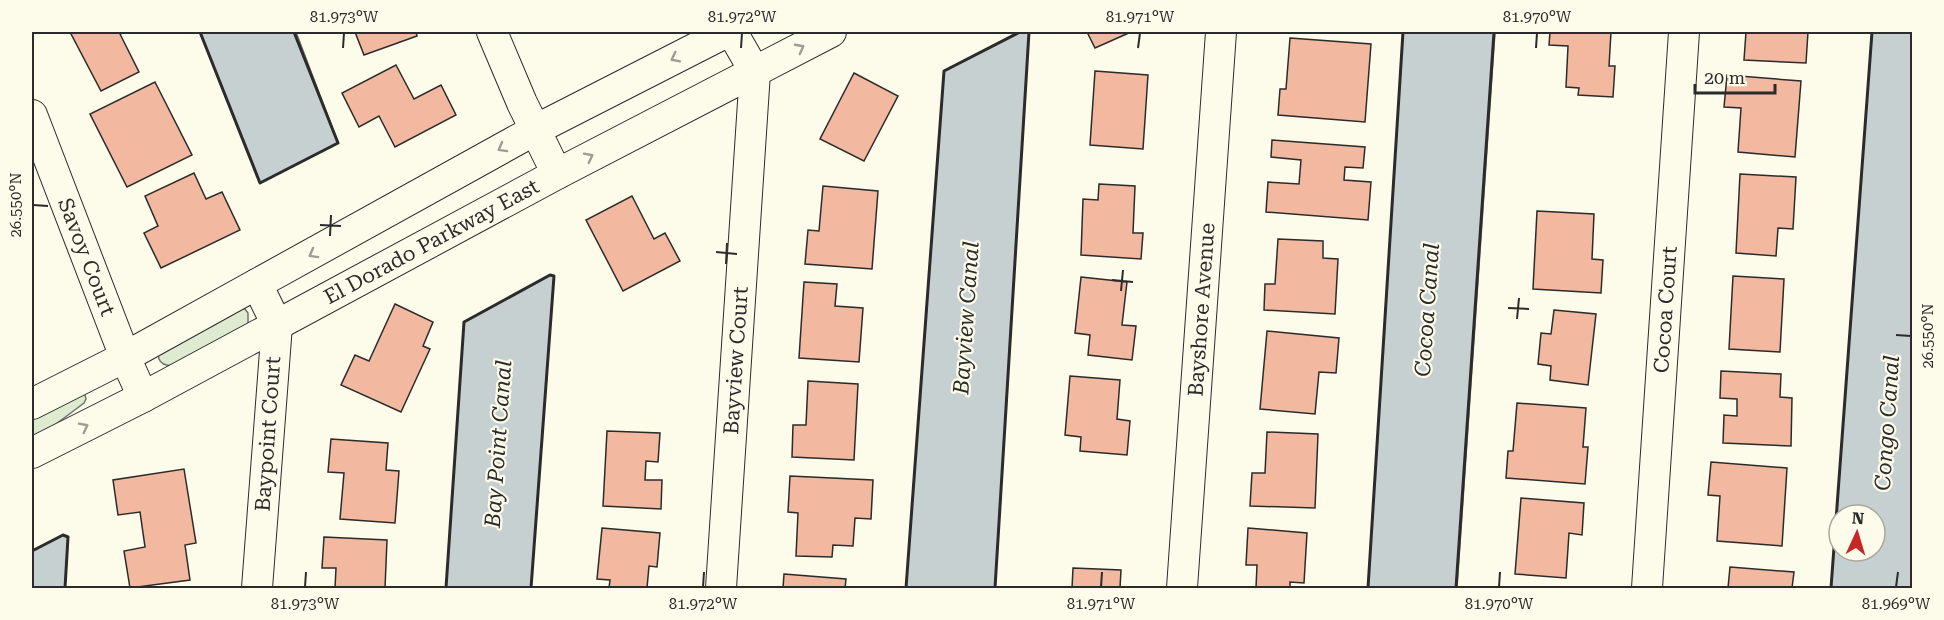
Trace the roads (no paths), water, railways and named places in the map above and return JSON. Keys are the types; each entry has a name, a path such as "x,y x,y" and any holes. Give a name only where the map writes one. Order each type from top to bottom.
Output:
{"street":[{"path":"492,32 522,104 557,174"},
{"path":"32,404 124,357 535,130 727,32"},
{"path":"732,32 755,72"},
{"name":"El Dorado Parkway East","path":"32,453 143,397 557,174 831,32"},
{"name":"Bayshore Avenue","path":"1182,588 1221,32"},
{"name":"Cocoa Court","path":"1647,588 1684,32"},
{"name":"Bayview Court","path":"721,588 755,72"},
{"name":"Savoy Court","path":"32,115 124,357 143,397"},
{"name":"Baypoint Court","path":"257,284 277,325 257,588"}],"water":[{"path":"200,32 296,32 338,143 260,183"},
{"name":"Bayview Canal","path":"1020,32 1029,32 995,588 906,588 944,71"},
{"name":"Cocoa Canal","path":"1403,32 1495,32 1457,588 1368,588"},
{"name":"Congo Canal","path":"1872,32 1912,32 1912,588 1831,588 1833,563 1887,563 1887,503 1837,503"},
{"name":"Bay Point Canal","path":"550,275 554,276 531,588 446,588 464,322"},
{"path":"63,535 68,537 65,588 32,588 32,551"}]}
